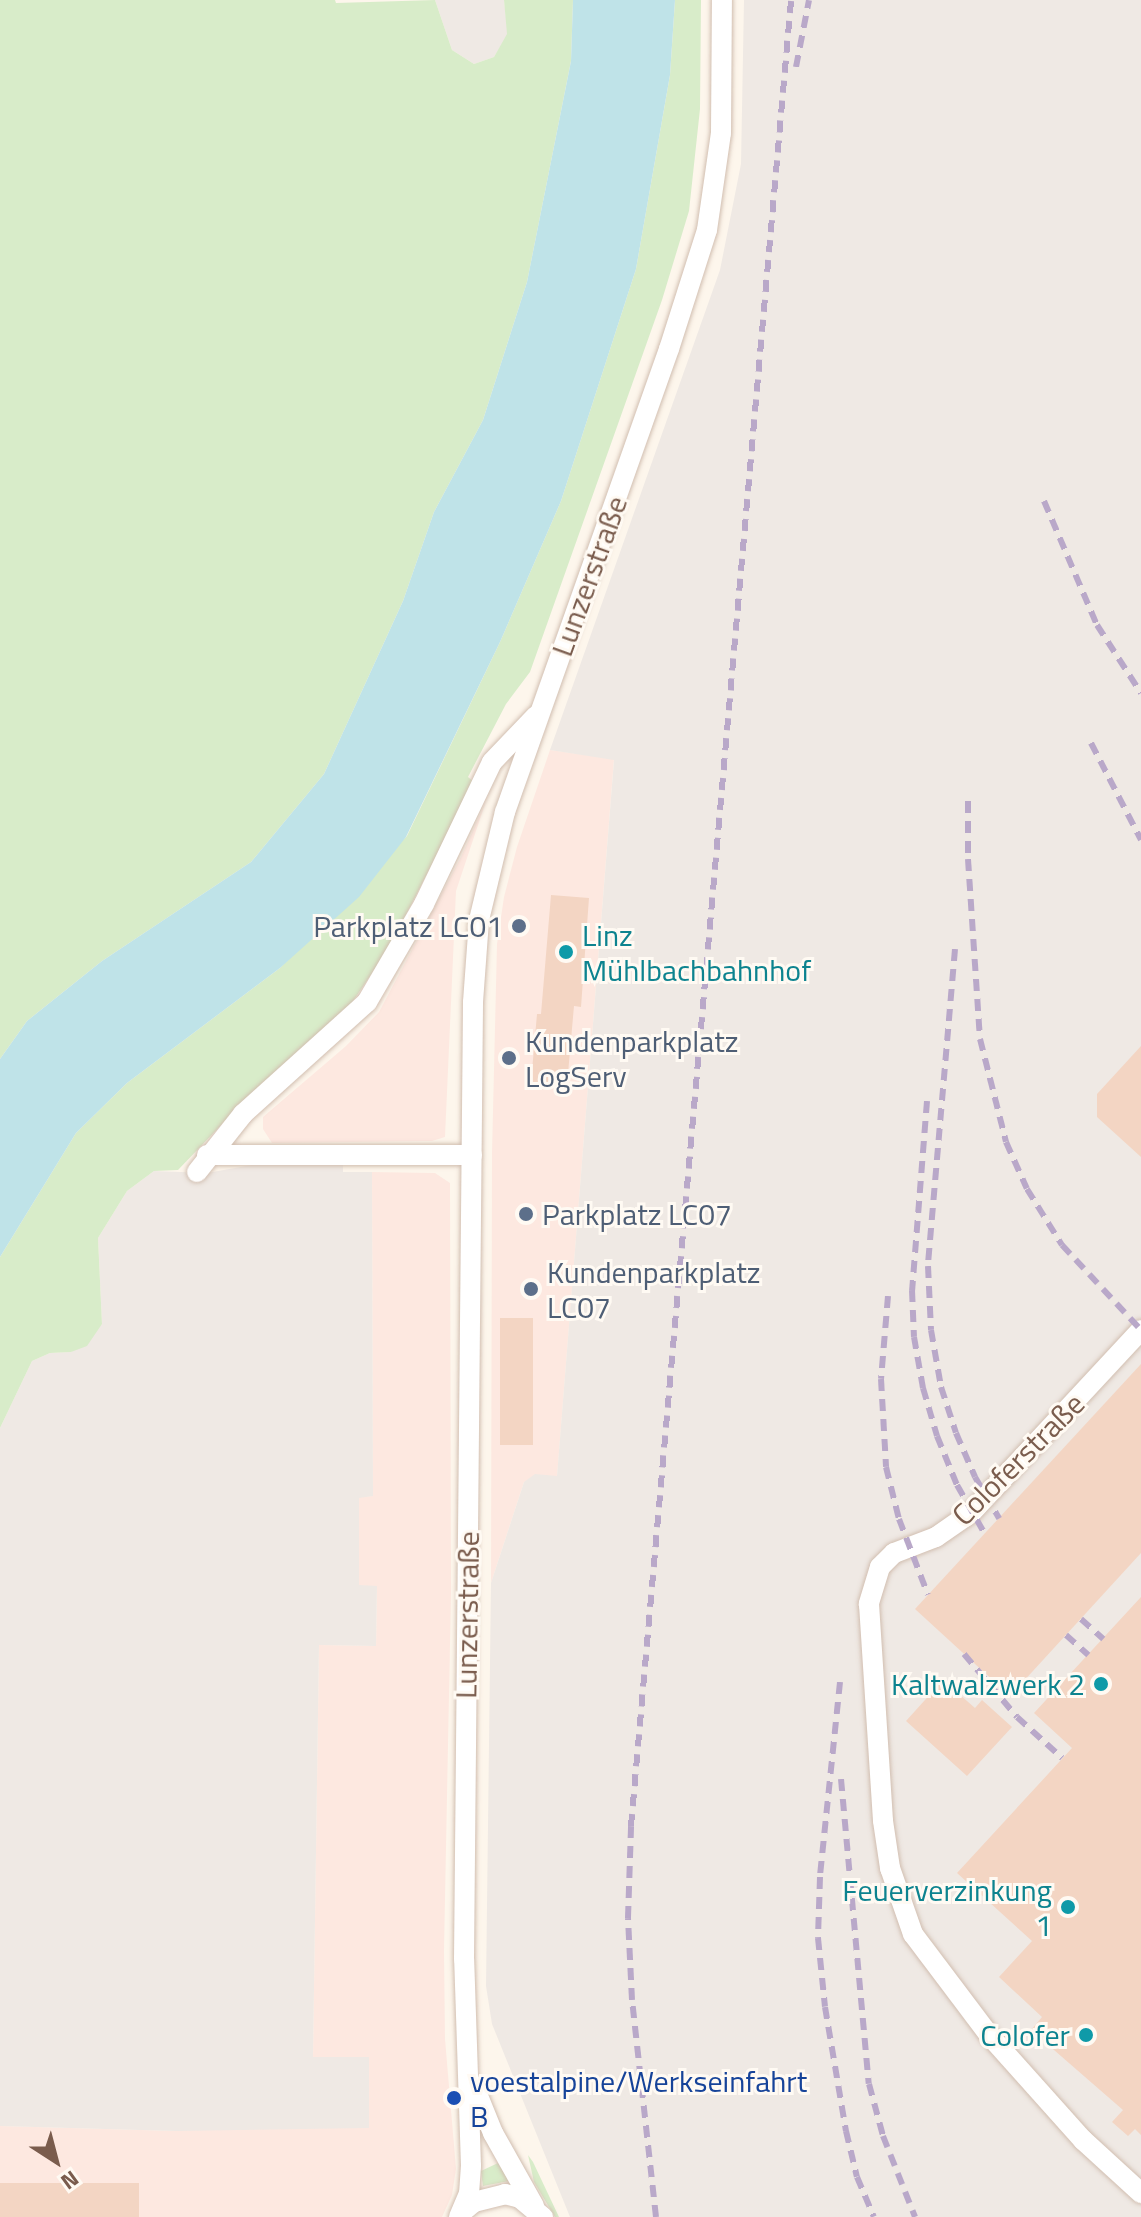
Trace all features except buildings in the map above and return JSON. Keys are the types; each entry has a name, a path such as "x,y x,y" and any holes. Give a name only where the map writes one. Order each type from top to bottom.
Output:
{"street":[{"name":"Lunzerstraße","path":"461,2215 469,2194 471,2166 464,1943 473,1002 480,907 505,812 674,335 707,230 721,133 722,0"},
{"path":"472,1155 202,1163 254,1104 367,1002 424,904 492,762 541,711"},
{"name":"Coloferstraße","path":"1141,1330 972,1512 936,1537 894,1553 880,1567 869,1604 883,1821 890,1868 913,1934 1001,2047 1083,2140 1141,2193"},
{"name":"Lunzerstraße","path":"470,2075 493,2133 538,2212"},
{"name":"Lunzerstraße","path":"461,2215 489,2196 505,2194 538,2212"}],"shaded area":[{"path":"435,0 504,0 508,34 494,57 474,64 452,50"},
{"path":"744,0 1141,0 1141,2217 570,2217 492,2024 486,1986 491,1583 524,1482 535,1474 557,1476 614,760 550,750 720,270 741,164"},
{"path":"550,750 614,759 557,1477 524,1482 491,1583 492,1153 497,944 504,897 517,847"},
{"path":"486,801 456,891 445,1137 432,1141 272,1143 263,1129 263,1117 346,1046 379,1012 461,857"},
{"path":"343,1163 343,1172 372,1172 373,1496 359,1498 359,1585 377,1586 376,1646 319,1645 313,2057 369,2057 369,2128 176,2131 0,2126 0,1428 32,1361 50,1353 71,1352 102,1324 98,1238 127,1191 154,1171 207,1173 257,1164"},
{"path":"372,1172 435,1173 450,1183 451,1593 444,1950 445,2039 456,2169 452,2195 442,2217 0,2217 0,2126 176,2131 313,2057 319,1645 376,1646 377,1586 359,1586 359,1497 373,1496"}],"green space":[{"path":"0,0 335,0 336,3 435,0 452,50 474,64 494,57 507,34 504,0 573,0 571,61 527,282 483,420 434,512 403,601 324,774 251,862 102,961 27,1021 0,1059"},
{"path":"675,0 701,0 700,109 689,211 662,300 530,672 506,704 468,777 474,782 389,948 351,1004 247,1098 178,1170 154,1171 127,1191 98,1238 102,1324 87,1346 71,1352 50,1353 32,1361 0,1428 0,1257 76,1133 127,1083 280,968 407,836 500,642 561,501 636,269 670,75"},
{"path":"528,2155 559,2217 555,2217 534,2182"},
{"path":"498,2163 509,2181 483,2186 481,2171"}],"water":[{"path":"573,0 675,0 670,75 636,269 561,501 500,642 406,837 359,897 280,968 127,1083 76,1133 0,1257 0,1059 27,1021 102,961 251,862 324,774 403,601 434,512 483,420 527,282 571,61"}],"railway":[{"path":"656,2217 632,2000 628,1918 631,1826 791,0"},
{"path":"796,67 809,0"},
{"path":"1044,501 1097,625 1141,693"},
{"path":"1091,743 1141,840"},
{"path":"968,801 968,859 980,1039 1006,1142 1027,1189 1062,1245 1141,1330"},
{"path":"955,949 928,1266 931,1330 941,1387 956,1433 975,1477 999,1518"},
{"path":"927,1101 912,1290 914,1337 923,1388 937,1436 957,1485 985,1534"},
{"path":"888,1296 881,1379 886,1467 899,1519 928,1595"},
{"path":"1081,1619 1103,1639"},
{"path":"1066,1635 1088,1655"},
{"path":"964,1654 1017,1717 1062,1758"},
{"path":"840,1682 820,1877 818,1938 825,2007 846,2131 857,2177 874,2217"},
{"path":"841,1779 869,2084 883,2136 915,2217"}],"place":[{"name":"Parkplatz LC01","path":"519,926"},
{"name":"Linz Mühlbachbahnhof","path":"566,952"},
{"name":"Kundenparkplatz LogServ","path":"509,1058"},
{"name":"Parkplatz LC07","path":"526,1214"},
{"name":"Kundenparkplatz LC07","path":"531,1289"},
{"name":"Kaltwalzwerk 2","path":"1101,1684"},
{"name":"Feuerverzinkung 1","path":"1068,1907"},
{"name":"Colofer","path":"1086,2035"},
{"name":"voestalpine/Werkseinfahrt B","path":"454,2098"}]}
